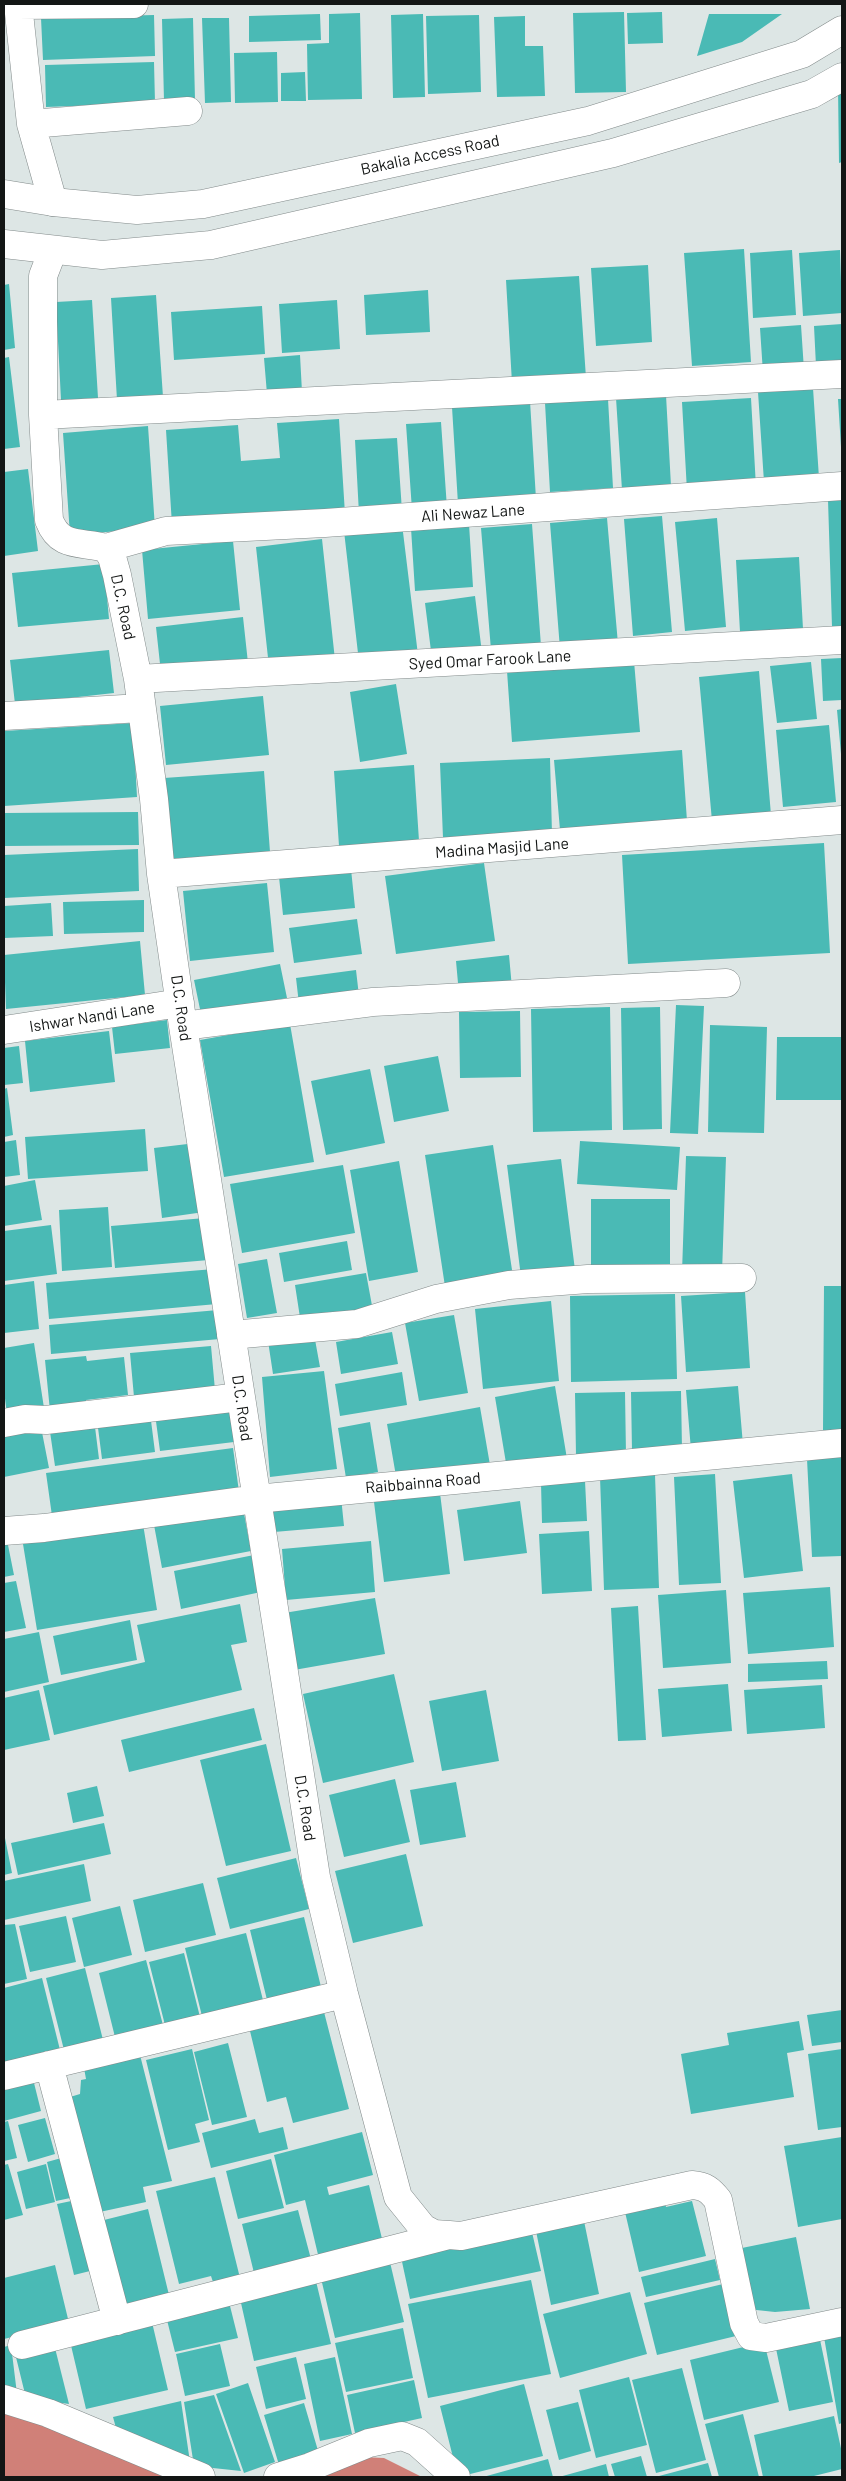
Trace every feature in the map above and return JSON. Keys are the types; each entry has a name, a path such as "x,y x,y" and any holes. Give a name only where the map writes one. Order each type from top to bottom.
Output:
{"street":[{"path":"53,202 31,124 18,4 134,4"},
{"name":"Bakalia Access Road","path":"4,194 53,202 137,210 202,204 588,121 802,54 842,30"},
{"path":"4,244 102,255 211,245 613,153 812,94 842,77"},
{"path":"31,124 188,111"},
{"path":"202,204 211,245"},
{"path":"53,250 43,276 43,415 48,520 56,535 67,541 106,548"},
{"path":"43,415 334,402 608,385 842,374"},
{"name":"Ali Newaz Lane","path":"106,548 166,531 334,522 842,486"},
{"name":"D.C. Road","path":"106,548 112,557 117,575 138,679 161,874 181,1015 316,1877 344,1994 398,2197 423,2228 434,2234 449,2236"},
{"name":"Syed Omar Farook Lane","path":"138,679 842,640"},
{"path":"4,716 141,708"},
{"name":"Madina Masjid Lane","path":"161,874 842,820"},
{"name":"Ishwar Nandi Lane","path":"4,1030 181,1015 373,1002 726,983"},
{"path":"231,1335 357,1324 436,1299 509,1285 588,1279 742,1278"},
{"path":"4,1423 25,1419 46,1420 240,1397"},
{"name":"Raibbainna Road","path":"4,1531 44,1528 256,1499 842,1443"},
{"path":"4,2076 344,1994"},
{"path":"49,2065 117,2321"},
{"path":"22,2345 449,2236 461,2236 682,2186 702,2186 711,2190 718,2200 744,2323 750,2336 766,2338 842,2322"},
{"path":"4,2399 48,2413 201,2477"},
{"path":"278,2477 310,2467 369,2443 402,2436 417,2442 456,2477"}],"shaded area":[{"path":"4,2413 97,2443 172,2477 4,2477"},
{"path":"363,2457 384,2458 422,2477 324,2477 343,2461"}],"building":[{"path":"624,12 626,92 575,93 573,13"},
{"path":"662,12 663,43 628,44 627,13"},
{"path":"360,13 362,99 308,100 307,44 329,43 329,14"},
{"path":"320,14 321,40 249,42 249,16"},
{"path":"423,14 425,97 393,98 391,15"},
{"path":"709,14 782,14 742,42 697,56"},
{"path":"154,15 155,56 43,60 41,18"},
{"path":"479,15 481,92 428,94 426,16"},
{"path":"525,16 525,46 543,46 545,96 497,97 494,17"},
{"path":"193,18 195,100 164,101 162,19"},
{"path":"202,18 229,18 231,102 205,103"},
{"path":"277,52 278,102 235,103 234,53"},
{"path":"154,62 155,103 46,107 45,65"},
{"path":"305,72 306,101 281,101 281,73"},
{"path":"842,86 842,162 839,163 838,87"},
{"path":"744,249 751,362 692,366 684,253"},
{"path":"792,250 796,315 753,318 750,253"},
{"path":"840,250 842,313 803,316 799,253"},
{"path":"648,265 652,342 596,346 591,268"},
{"path":"579,276 586,378 512,383 506,280"},
{"path":"9,284 15,348 4,350 4,285"},
{"path":"428,290 430,332 366,335 364,295"},
{"path":"156,295 163,397 117,400 111,298"},
{"path":"92,300 98,398 61,400 56,302"},
{"path":"337,300 340,349 282,353 279,304"},
{"path":"262,306 265,354 174,360 171,312"},
{"path":"842,324 842,364 816,366 814,326"},
{"path":"801,325 804,370 763,373 760,328"},
{"path":"300,355 302,392 267,394 264,358"},
{"path":"9,357 20,447 4,449 4,358"},
{"path":"813,388 819,478 764,482 758,392"},
{"path":"666,395 671,486 622,490 616,398"},
{"path":"751,398 756,487 687,491 682,402"},
{"path":"608,399 613,488 550,492 545,403"},
{"path":"838,399 842,399 842,447 841,447"},
{"path":"530,401 536,499 458,504 452,407"},
{"path":"339,419 345,514 172,525 166,430 238,425 241,461 280,458 277,423"},
{"path":"441,422 447,508 412,510 406,424"},
{"path":"148,426 155,528 70,535 63,433"},
{"path":"397,438 402,511 359,514 355,440"},
{"path":"28,469 38,551 4,556 4,472"},
{"path":"842,499 842,627 832,627 828,500"},
{"path":"662,516 672,632 633,636 624,519"},
{"path":"607,518 618,644 560,649 550,523"},
{"path":"717,518 726,627 685,631 675,522"},
{"path":"402,524 418,655 359,662 344,531"},
{"path":"469,524 473,587 415,591 411,528"},
{"path":"532,524 541,646 491,650 481,528"},
{"path":"322,539 335,660 269,667 256,547"},
{"path":"233,541 240,610 148,619 142,550"},
{"path":"799,557 803,629 740,632 736,560"},
{"path":"104,564 109,619 18,627 12,573"},
{"path":"475,596 482,653 432,659 425,603"},
{"path":"243,617 248,663 161,673 156,627"},
{"path":"109,650 114,693 15,704 10,660"},
{"path":"842,658 842,700 823,701 821,659"},
{"path":"634,661 640,732 512,742 507,671"},
{"path":"811,662 817,719 777,723 770,666"},
{"path":"759,671 771,815 712,821 699,677"},
{"path":"396,684 407,754 360,762 350,692"},
{"path":"263,696 269,755 166,765 160,706"},
{"path":"842,709 842,754 841,754 837,710"},
{"path":"133,723 137,797 4,806 4,731"},
{"path":"829,725 836,802 783,807 776,730"},
{"path":"682,750 687,821 560,830 554,760"},
{"path":"550,758 552,834 443,838 440,763"},
{"path":"414,765 419,841 339,846 334,771"},
{"path":"264,771 270,852 170,859 164,778"},
{"path":"138,812 139,845 4,846 4,813"},
{"path":"824,843 830,953 628,964 622,855"},
{"path":"138,849 139,891 4,898 4,855"},
{"path":"484,863 495,941 396,954 385,876"},
{"path":"351,869 355,908 283,915 279,877"},
{"path":"267,883 274,952 190,961 183,891"},
{"path":"144,900 144,932 64,934 63,902"},
{"path":"51,903 53,936 4,938 4,906"},
{"path":"357,919 362,954 294,963 289,928"},
{"path":"140,941 145,995 6,1009 4,955"},
{"path":"509,955 512,988 459,994 456,961"},
{"path":"280,964 287,998 201,1014 194,980"},
{"path":"356,970 359,996 299,1004 296,978"},
{"path":"676,1005 704,1006 698,1134 670,1133"},
{"path":"610,1007 612,1130 533,1132 531,1009"},
{"path":"660,1007 662,1129 623,1130 621,1008"},
{"path":"520,1011 521,1077 460,1078 459,1012"},
{"path":"167,1020 170,1048 115,1054 112,1027"},
{"path":"290,1024 314,1162 224,1177 200,1040"},
{"path":"710,1025 767,1027 764,1133 708,1132"},
{"path":"109,1031 115,1082 30,1092 25,1041"},
{"path":"777,1037 842,1037 842,1100 776,1100"},
{"path":"19,1046 23,1083 4,1085 4,1048"},
{"path":"438,1056 449,1111 394,1122 384,1066"},
{"path":"370,1069 385,1143 326,1155 311,1081"},
{"path":"7,1088 13,1135 4,1137 4,1089"},
{"path":"145,1129 148,1171 28,1179 25,1137"},
{"path":"16,1140 20,1175 4,1177 4,1142"},
{"path":"580,1141 680,1147 677,1190 577,1184"},
{"path":"196,1143 204,1212 162,1218 154,1148"},
{"path":"493,1145 514,1283 446,1293 425,1155"},
{"path":"686,1156 726,1157 722,1273 682,1272"},
{"path":"561,1159 575,1270 521,1277 507,1165"},
{"path":"399,1161 418,1272 369,1281 350,1170"},
{"path":"343,1165 355,1233 242,1253 230,1184"},
{"path":"35,1180 42,1220 4,1226 4,1186"},
{"path":"591,1199 670,1199 670,1272 591,1273"},
{"path":"108,1207 112,1267 62,1271 59,1210"},
{"path":"205,1218 209,1260 115,1268 111,1226"},
{"path":"51,1225 57,1274 4,1281 4,1231"},
{"path":"347,1241 352,1270 284,1282 279,1253"},
{"path":"267,1259 277,1313 247,1318 238,1264"},
{"path":"214,1269 217,1304 49,1319 46,1283"},
{"path":"366,1273 373,1311 301,1324 295,1285"},
{"path":"34,1281 39,1329 4,1333 4,1285"},
{"path":"824,1286 842,1286 842,1430 823,1430"},
{"path":"745,1292 750,1368 686,1372 681,1296"},
{"path":"675,1294 677,1379 571,1382 570,1296"},
{"path":"551,1301 559,1381 483,1389 475,1309"},
{"path":"218,1310 220,1339 51,1354 49,1325"},
{"path":"454,1315 468,1393 419,1401 405,1323"},
{"path":"392,1332 398,1364 341,1374 336,1342"},
{"path":"314,1334 320,1367 273,1374 268,1341"},
{"path":"34,1343 44,1408 7,1414 4,1391 4,1348"},
{"path":"211,1346 215,1390 134,1397 130,1353"},
{"path":"86,1356 87,1361 124,1357 128,1395 86,1400 87,1407 50,1411 45,1360"},
{"path":"324,1371 337,1469 270,1477 262,1377"},
{"path":"402,1372 407,1405 340,1416 335,1384"},
{"path":"555,1386 567,1459 507,1469 495,1397"},
{"path":"738,1386 743,1445 691,1450 686,1390"},
{"path":"681,1391 682,1450 632,1451 631,1392"},
{"path":"625,1392 626,1455 576,1456 575,1393"},
{"path":"229,1404 234,1442 160,1451 155,1414"},
{"path":"480,1407 490,1465 397,1482 387,1424"},
{"path":"150,1413 155,1452 102,1459 97,1420"},
{"path":"94,1419 99,1459 55,1466 49,1425"},
{"path":"40,1422 49,1468 4,1477 4,1429"},
{"path":"370,1422 378,1472 346,1478 338,1428"},
{"path":"233,1448 240,1499 53,1523 46,1473"},
{"path":"842,1457 842,1556 812,1557 807,1459"},
{"path":"715,1474 721,1583 679,1585 674,1477"},
{"path":"792,1474 803,1571 744,1578 733,1481"},
{"path":"655,1475 659,1588 604,1590 600,1477"},
{"path":"585,1481 587,1521 542,1523 541,1483"},
{"path":"440,1493 450,1574 384,1582 374,1502"},
{"path":"341,1497 344,1526 274,1532 271,1503"},
{"path":"520,1501 527,1553 464,1561 457,1510"},
{"path":"243,1508 251,1551 162,1568 154,1525"},
{"path":"143,1524 157,1610 37,1630 23,1544"},
{"path":"589,1531 592,1591 542,1594 539,1534"},
{"path":"6,1535 14,1575 4,1577 4,1536"},
{"path":"371,1541 375,1592 286,1600 282,1549"},
{"path":"254,1555 261,1592 181,1609 174,1571"},
{"path":"16,1581 26,1628 4,1632 4,1583"},
{"path":"830,1587 834,1647 748,1654 743,1593"},
{"path":"726,1590 731,1663 663,1668 658,1595"},
{"path":"375,1598 385,1654 294,1670 284,1613"},
{"path":"240,1604 247,1642 231,1645 242,1690 54,1735 43,1686 145,1662 137,1625"},
{"path":"638,1606 646,1740 618,1741 611,1608"},
{"path":"130,1620 137,1660 61,1675 53,1636"},
{"path":"39,1632 49,1682 4,1692 4,1639"},
{"path":"827,1661 828,1679 748,1682 748,1664"},
{"path":"394,1674 414,1762 323,1783 303,1694"},
{"path":"728,1684 732,1731 662,1737 658,1689"},
{"path":"822,1685 825,1728 747,1734 744,1690"},
{"path":"39,1690 50,1740 4,1750 4,1698"},
{"path":"486,1690 499,1761 442,1771 429,1701"},
{"path":"254,1708 262,1740 129,1772 121,1740"},
{"path":"266,1744 291,1851 226,1866 200,1760"},
{"path":"395,1779 410,1842 344,1857 329,1795"},
{"path":"456,1782 466,1837 420,1845 410,1790"},
{"path":"97,1786 104,1816 73,1823 67,1793"},
{"path":"104,1823 111,1854 18,1875 11,1843"},
{"path":"4,1833 12,1873 4,1875"},
{"path":"406,1854 423,1926 353,1943 335,1871"},
{"path":"296,1858 309,1909 230,1929 217,1878"},
{"path":"84,1864 91,1901 4,1920 4,1881"},
{"path":"203,1883 216,1935 145,1952 133,1900"},
{"path":"120,1906 132,1955 84,1967 72,1918"},
{"path":"66,1916 76,1962 30,1972 19,1926"},
{"path":"304,1917 322,1991 268,2004 250,1930"},
{"path":"15,1924 27,1979 4,1984 4,1925"},
{"path":"246,1933 264,2004 203,2020 185,1948"},
{"path":"184,1953 202,2025 167,2033 149,1962"},
{"path":"146,1960 164,2029 116,2041 99,1973"},
{"path":"85,1968 104,2044 65,2054 46,1978"},
{"path":"42,1978 61,2054 4,2069 4,1988"},
{"path":"842,2010 842,2042 812,2046 807,2015"},
{"path":"324,2012 349,2109 293,2123 286,2097 267,2102 250,2031"},
{"path":"799,2021 804,2050 787,2053 794,2097 691,2114 681,2054 729,2045 727,2033"},
{"path":"228,2043 247,2117 212,2125 194,2052"},
{"path":"192,2049 209,2120 195,2124 200,2142 168,2150 146,2060"},
{"path":"842,2049 842,2127 818,2130 808,2054"},
{"path":"140,2055 172,2181 143,2187 146,2202 95,2213 70,2097 80,2094 81,2080 86,2079 84,2068"},
{"path":"31,2071 41,2111 4,2121 4,2078"},
{"path":"45,2118 55,2154 28,2162 18,2125"},
{"path":"255,2119 259,2133 283,2127 288,2149 211,2168 202,2133"},
{"path":"8,2121 17,2158 4,2161 4,2122"},
{"path":"362,2132 373,2175 327,2187 329,2195 369,2185 384,2247 320,2263 305,2200 286,2205 274,2155"},
{"path":"842,2137 842,2219 798,2227 784,2146"},
{"path":"65,2157 75,2197 56,2201 47,2162"},
{"path":"271,2159 284,2208 238,2219 226,2171"},
{"path":"8,2164 23,2215 4,2220 4,2165"},
{"path":"46,2164 55,2202 26,2209 17,2172"},
{"path":"215,2177 240,2278 214,2285 211,2276 179,2284 156,2191"},
{"path":"76,2200 94,2270 74,2275 57,2204"},
{"path":"692,2201 706,2256 639,2272 625,2212 665,2202 666,2207"},
{"path":"148,2209 169,2295 121,2307 100,2221"},
{"path":"298,2210 312,2263 255,2277 242,2224"},
{"path":"584,2221 599,2294 551,2305 536,2231"},
{"path":"531,2228 541,2271 410,2299 401,2257"},
{"path":"796,2237 810,2309 775,2312 747,2309 732,2250"},
{"path":"389,2258 404,2322 335,2338 320,2274"},
{"path":"715,2259 720,2280 646,2297 641,2277"},
{"path":"55,2265 69,2323 4,2339 4,2278"},
{"path":"315,2277 331,2344 254,2361 239,2294"},
{"path":"531,2280 551,2374 428,2398 408,2304"},
{"path":"723,2284 736,2336 657,2355 644,2303"},
{"path":"630,2292 647,2354 560,2378 543,2314"},
{"path":"228,2298 238,2338 175,2352 165,2312"},
{"path":"151,2318 168,2390 86,2409 69,2337"},
{"path":"403,2328 413,2378 346,2392 335,2343"},
{"path":"818,2330 833,2402 789,2411 774,2339"},
{"path":"842,2334 842,2423 839,2424 824,2337"},
{"path":"53,2340 69,2404 26,2398 14,2349"},
{"path":"764,2342 779,2402 704,2420 690,2360"},
{"path":"220,2344 230,2386 185,2396 176,2354"},
{"path":"11,2345 17,2394 4,2391 4,2347"},
{"path":"296,2357 306,2399 266,2409 256,2367"},
{"path":"335,2357 352,2434 320,2441 304,2364"},
{"path":"682,2368 706,2460 656,2473 632,2380"},
{"path":"629,2377 647,2445 596,2458 579,2390"},
{"path":"414,2380 422,2418 355,2433 347,2395"},
{"path":"248,2383 275,2462 244,2473 216,2394"},
{"path":"524,2384 543,2456 458,2477 440,2406"},
{"path":"214,2395 241,2471 194,2466 184,2402"},
{"path":"181,2401 190,2462 116,2428 113,2417"},
{"path":"578,2402 591,2451 559,2460 546,2410"},
{"path":"304,2403 319,2454 279,2465 264,2415"},
{"path":"743,2414 759,2477 719,2477 705,2424"},
{"path":"834,2416 842,2453 842,2469 810,2477 763,2477 754,2435"},
{"path":"641,2456 647,2477 615,2477 611,2464"},
{"path":"548,2459 553,2477 483,2477"},
{"path":"708,2463 712,2477 659,2477 659,2476"},
{"path":"606,2464 609,2477 559,2477"}]}
